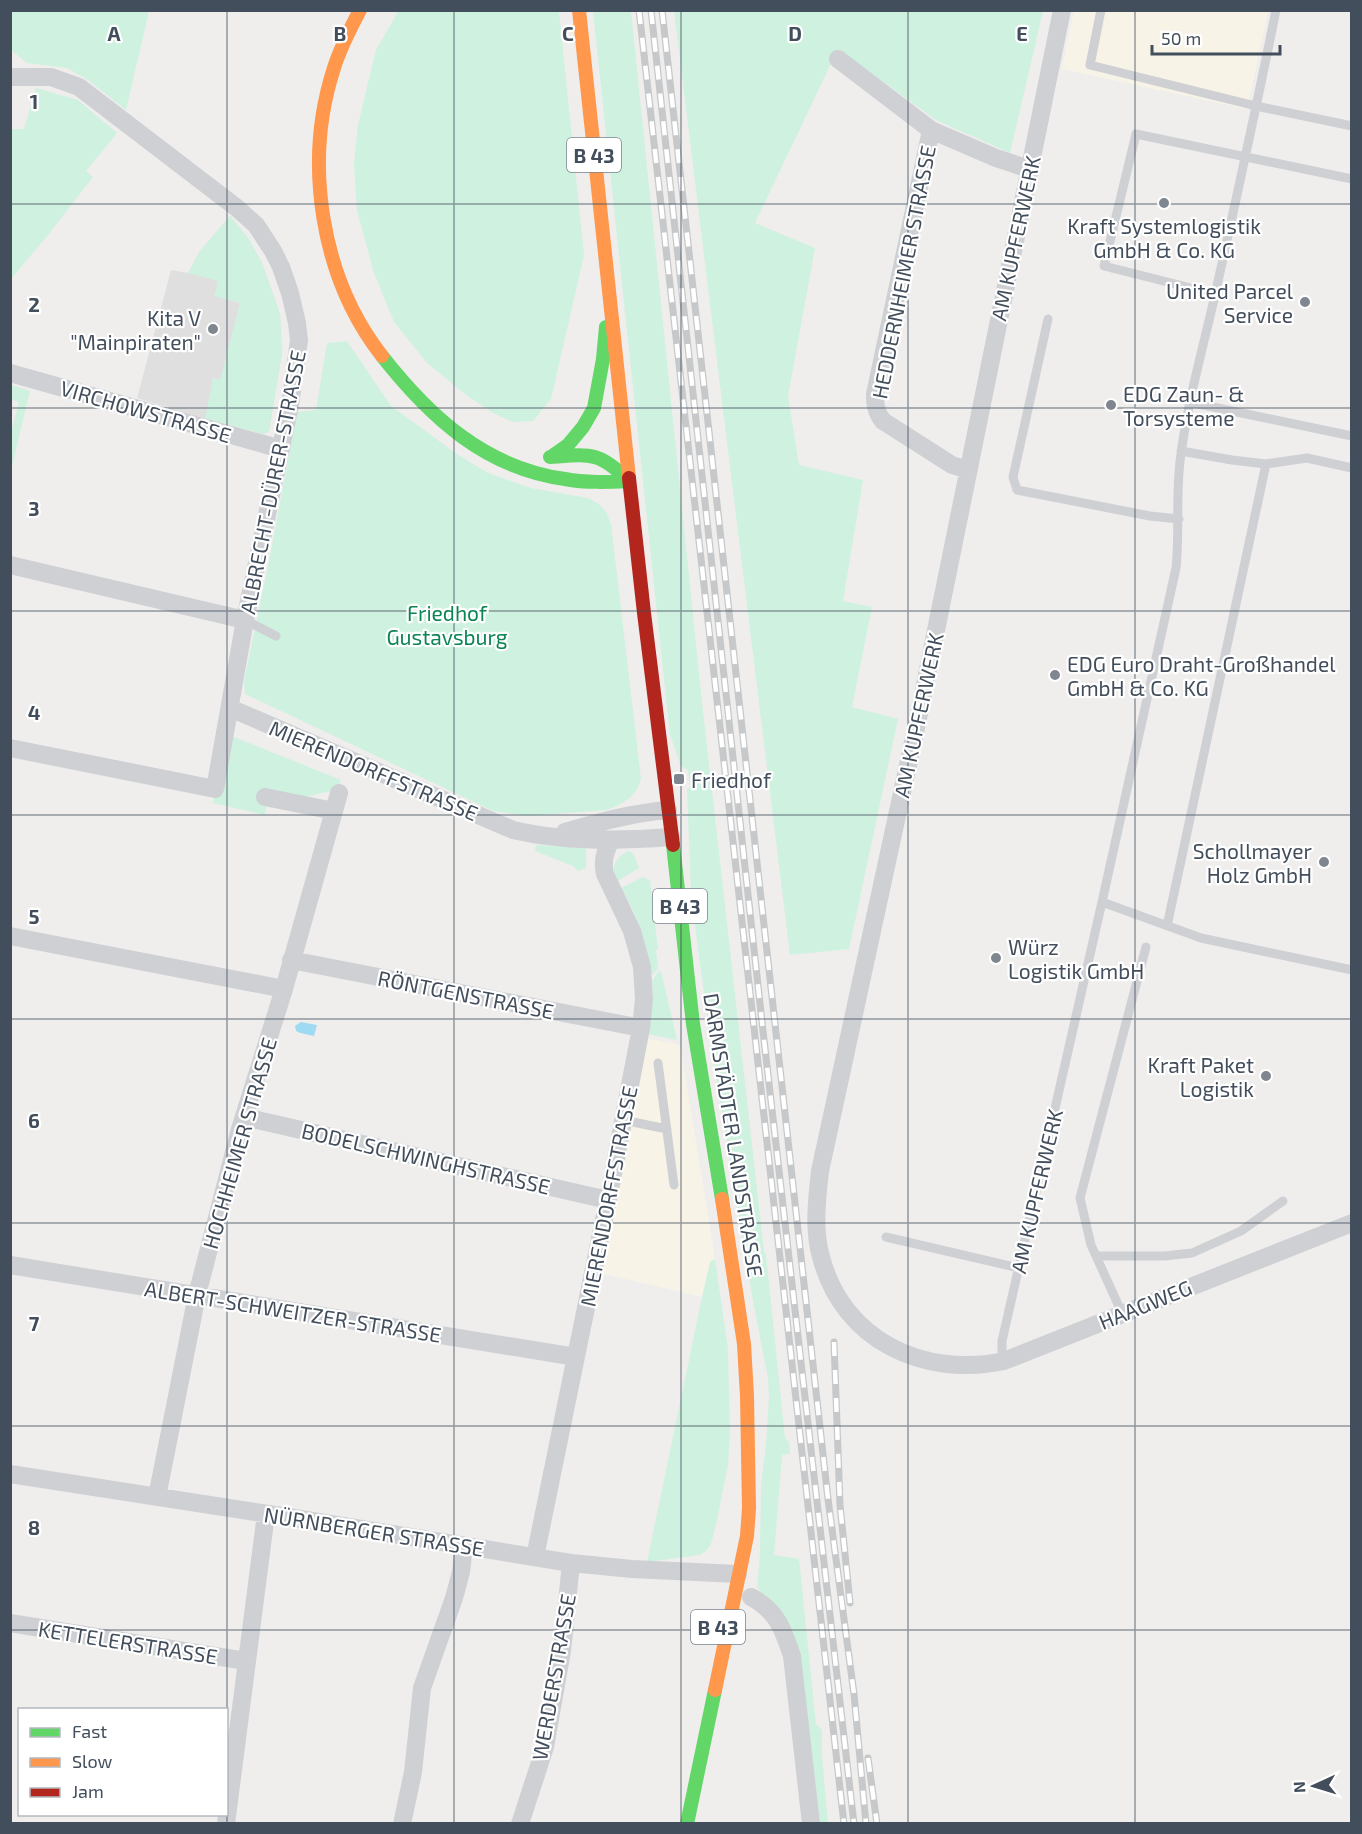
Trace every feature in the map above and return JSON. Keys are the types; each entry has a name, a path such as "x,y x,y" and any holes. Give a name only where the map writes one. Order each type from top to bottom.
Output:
{"main road":[{"path":"360,10 328,83 322,118 319,160 320,198 326,232 338,273 357,318 398,376 457,434 500,458 544,475 588,482 629,482"},
{"name":"B 43","path":"579,10 629,482 672,837"},
{"path":"551,457 568,445 583,427 594,408 603,359 609,300"},
{"path":"500,458 596,455 606,459 629,482"},
{"name":"DARMSTÄDTER LANDSTRASSE","path":"672,837 696,1042 744,1344 748,1440 733,1574 687,1819"}],"street":[{"name":"AM KUPFERWERK","path":"935,1363 911,1357 878,1339 848,1314 830,1282 821,1257 817,1231 817,1200 820,1171 918,719 1062,10"},
{"name":"HEDDERNHEIMER STRASSE","path":"838,59 932,130 996,158 1029,169"},
{"name":"ALBRECHT-DÜRER-STRASSE","path":"10,77 51,77 79,87 237,208 262,232 281,267 290,293 299,333 297,362 281,449 245,620 215,789 10,748"},
{"name":"HEDDERNHEIMER STRASSE","path":"932,130 875,394 875,406 883,421 952,465 968,471"},
{"name":"VIRCHOWSTRASSE","path":"10,373 281,449"},
{"path":"10,565 245,620"},
{"name":"MIERENDORFFSTRASSE","path":"230,708 513,830 534,835 611,840 672,837"},
{"name":"HOCHHEIMER STRASSE","path":"157,1497 197,1295 244,1117 284,989 339,793"},
{"path":"265,797 334,811"},
{"name":"MIERENDORFFSTRASSE","path":"554,836 619,816 668,810"},
{"name":"MIERENDORFFSTRASSE","path":"535,1557 608,1200 645,999 642,967 632,931 605,874 605,855 611,840"},
{"path":"10,936 284,989"},
{"name":"RÖNTGENSTRASSE","path":"291,960 641,1028"},
{"name":"BODELSCHWINGHSTRASSE","path":"244,1117 608,1200"},
{"name":"HAAGWEG","path":"935,1363 961,1366 1004,1361 1352,1223"},
{"name":"ALBERT-SCHWEITZER-STRASSE","path":"10,1265 576,1357"},
{"name":"NÜRNBERGER STRASSE","path":"10,1474 571,1563 632,1569 733,1574"},
{"path":"228,1801 266,1514"},
{"path":"402,1824 413,1772 423,1688 454,1598 461,1572 464,1546"},
{"name":"WERDERSTRASSE","path":"520,1824 545,1747 562,1651 571,1563"},
{"path":"752,1597 765,1604 773,1614 786,1637 792,1656 812,1824"},
{"name":"KETTELERSTRASSE","path":"10,1623 246,1661"}],"lane":[{"path":"1101,10 1090,65 1256,106 1352,126"},
{"name":"AM KUPFERWERK","path":"1004,1361 1002,1341 1176,568 1181,451 1276,10"},
{"path":"1215,294 1104,266 1136,134 1352,179"},
{"path":"1048,319 1013,477 1017,490 1150,516 1179,519"},
{"path":"1190,402 1352,436"},
{"path":"1181,451 1266,464 1307,458 1352,468"},
{"path":"1167,926 1266,464"},
{"path":"245,620 276,636"},
{"path":"1102,902 1202,938 1352,970"},
{"path":"1122,1313 1091,1245 1080,1198 1146,947"},
{"path":"658,1063 674,1185"},
{"path":"623,1120 667,1129"},
{"path":"1096,1256 1165,1256 1192,1253 1241,1231 1283,1201"},
{"path":"886,1237 1019,1268"}],"shaded area":[{"path":"1074,11 1268,11 1247,109 1062,69"},
{"path":"230,216 248,238 262,263 280,314 282,353 269,431 264,434 137,398 171,270 188,273 200,251"},
{"path":"646,1038 680,1045 715,1259 710,1263 702,1297 601,1273"}],"green space":[{"path":"399,10 559,11 584,255 551,399 533,421 513,422 493,413 466,395 427,363 394,322 374,273 357,211 354,163 358,125 376,50"},
{"path":"10,11 149,11 126,110 88,80 67,68 27,63 11,50"},
{"path":"593,11 631,11 701,693 785,1438 789,1442 790,1454 782,1455 774,1555 799,1559 816,1724 822,1730 828,1823 820,1823 799,1667 757,1587 761,1484 769,1397 768,1378 714,1065 699,956 691,893 688,770 681,766 670,735"},
{"path":"674,11 1043,11 1010,153 936,120 838,49 755,223 815,248 788,396 799,465 863,480 843,601 872,607 852,707 898,719 849,949 790,955"},
{"path":"36,88 78,100 117,133 86,171 93,177 11,279 11,129 24,129"},
{"path":"230,216 248,238 262,263 280,314 282,353 269,431 264,434 205,419 213,378 220,380 240,303 214,296 218,281 188,273 200,251"},
{"name":"Friedhof Gustavsburg","path":"347,341 391,406 457,454 488,473 531,488 588,498 599,504 606,512 611,524 641,779 633,795 624,802 607,810 526,816 493,811 245,694 244,681 297,412 316,410 327,343"},
{"path":"11,385 30,391 12,466 11,432 19,402 11,399"},
{"path":"229,735 341,780 336,791 306,797 269,793 265,815 213,803"},
{"path":"536,845 586,848 586,868 578,871 573,866 535,851"},
{"path":"630,851 639,868 616,882 614,867 621,856"},
{"path":"643,877 650,880 658,950 656,950 658,969 652,975 641,930 621,888"},
{"path":"661,971 677,1040 647,1034 653,997 652,981"},
{"path":"715,1259 728,1349 730,1433 728,1465 716,1525 711,1544 700,1555 647,1562 702,1297 710,1262"}],"water":[{"path":"301,1022 317,1025 314,1036 296,1031 295,1026"}],"railway":[{"path":"639,10 844,1824"},
{"path":"651,10 763,1031 854,1824"},
{"path":"662,10 828,1499 854,1694 866,1824"},
{"path":"834,1342 840,1505 850,1603"},
{"path":"868,1758 877,1824"}],"traffic: fast":[{"path":"551,457 568,445 583,427 594,408 606,327"},
{"path":"382,356 440,419 462,436 509,464 565,479 589,482 629,481"},
{"path":"550,457 585,455 601,459 629,481"},
{"path":"673,845 693,1024 722,1199"},
{"path":"687,1824 715,1690"}],"traffic: slow":[{"path":"360,10 339,53 325,104 320,142 319,180 332,256 344,291 361,325 382,356"},
{"path":"579,10 629,478"},
{"path":"715,1690 747,1536 749,1508 744,1344 722,1199"}],"traffic: jam":[{"path":"629,478 673,845"}],"place":[{"name":"Kraft Systemlogistik GmbH & Co. KG","path":"1164,203"},
{"name":"United Parcel Service","path":"1305,302"},
{"name":"Kita V \"Mainpiraten\"","path":"213,329"},
{"name":"EDG Zaun- & Torsysteme","path":"1111,405"},
{"name":"EDG Euro Draht-Großhandel GmbH & Co. KG","path":"1055,675"},
{"name":"Friedhof","path":"679,779"},
{"name":"Schollmayer Holz GmbH","path":"1324,862"},
{"name":"Würz Logistik GmbH","path":"996,958"},
{"name":"Kraft Paket Logistik","path":"1266,1076"}]}
